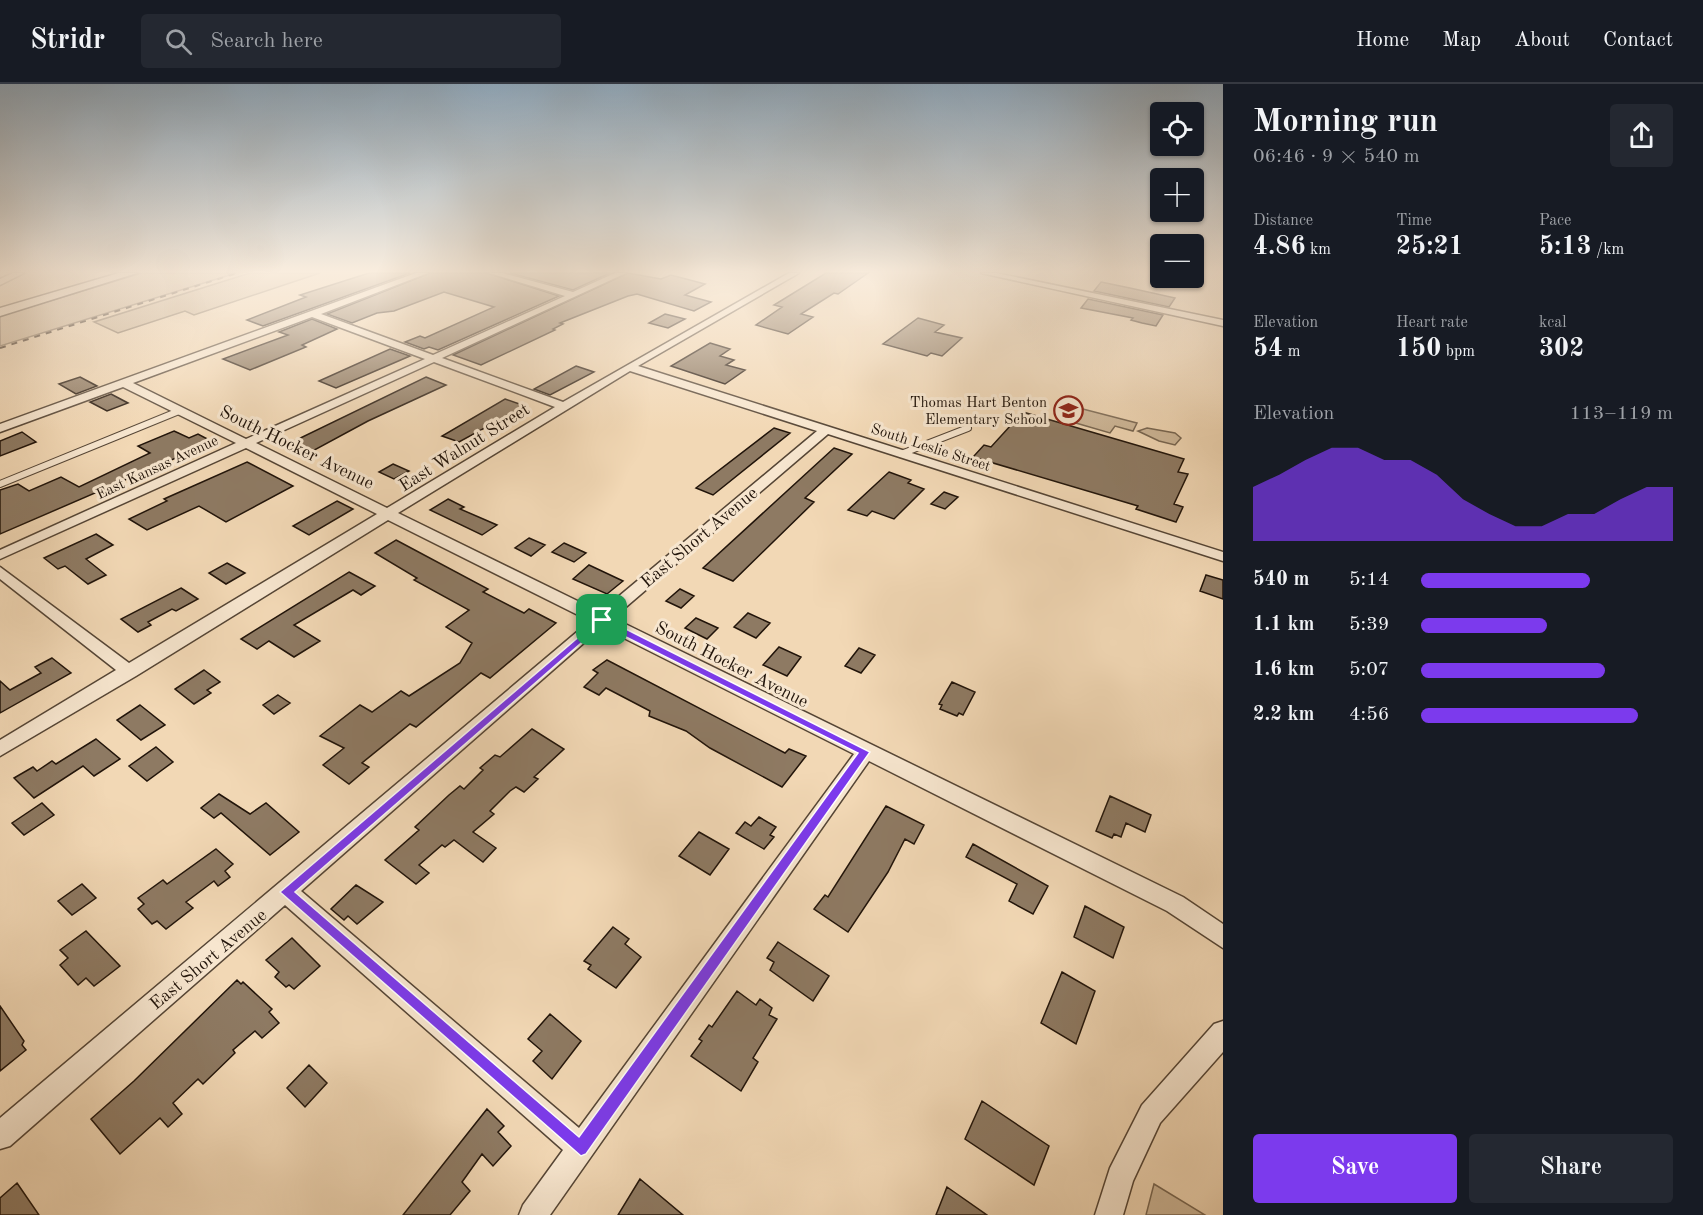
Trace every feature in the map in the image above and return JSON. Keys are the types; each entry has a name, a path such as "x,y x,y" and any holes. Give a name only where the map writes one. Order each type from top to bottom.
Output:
{"street":[{"path":"0,428 281,326"},
{"path":"346,326 564,407"},
{"name":"East Kansas Avenue","path":"0,555 507,326"},
{"name":"East Walnut Street","path":"0,749 629,367 702,326"},
{"name":"South Leslie Street","path":"629,367 1223,557"},
{"name":"South Hocker Avenue","path":"124,383 1175,904 1223,937"},
{"name":"East Short Avenue","path":"0,1136 826,430"},
{"path":"0,572 130,672"},
{"path":"533,1215 865,752"},
{"path":"286,892 581,1148"},
{"path":"1109,1215 1120,1178 1151,1114 1223,1034"}],"lane":[{"path":"0,484 179,411"},
{"path":"901,454 968,428"}],"shaded area":[{"path":"0,326 65,326 0,346"},
{"path":"102,326 140,326 118,333"},
{"path":"1079,408 1137,423 1133,431 1115,426 1110,433 1069,421"},
{"path":"1147,428 1175,433 1181,438 1175,445 1159,441 1138,431"},
{"path":"1154,1184 1205,1215 1146,1215"}],"building":[{"path":"295,326 329,326 337,329 302,345 306,347 250,370 223,359 288,335 279,332"},
{"path":"452,326 492,326 438,350 429,347 424,349 405,342 420,336 425,338"},
{"path":"515,326 559,326 481,365 453,355"},
{"path":"759,326 800,326 788,334"},
{"path":"908,326 943,326 935,332 962,338 942,356 931,353 927,356 883,344"},
{"path":"710,343 730,349 720,356 734,360 726,365 745,370 725,384 671,366"},
{"path":"390,349 410,356 336,388 319,381"},
{"path":"576,366 594,372 550,395 534,389"},
{"path":"80,377 97,386 76,394 59,384"},
{"path":"426,377 446,385 368,421 309,453 290,443"},
{"path":"111,394 128,403 107,411 90,402"},
{"path":"505,399 525,406 459,442 442,436"},
{"path":"1023,412 1184,459 1178,472 1188,474 1174,504 1183,507 1176,522 1136,509 1138,506 973,457 984,445 991,447"},
{"path":"774,428 790,433 713,495 696,488"},
{"path":"174,431 189,438 198,434 213,442 0,534 0,490 18,484 29,491 61,477 79,487 150,453 138,446"},
{"path":"22,432 36,442 0,456 0,441"},
{"path":"834,448 852,454 805,498 814,502 733,581 703,568"},
{"path":"247,462 293,486 226,522 199,506 147,530 129,519 167,501 164,499"},
{"path":"393,464 409,471 394,479 379,472"},
{"path":"889,472 911,480 908,483 924,489 894,519 872,511 867,516 848,510"},
{"path":"944,492 958,497 945,509 931,504"},
{"path":"448,499 464,507 460,509 497,525 482,535 430,510"},
{"path":"337,501 353,509 309,535 293,526"},
{"path":"96,534 113,545 86,559 106,575 88,584 65,566 58,569 44,558"},
{"path":"529,538 545,545 531,556 515,548"},
{"path":"396,540 488,589 483,592 524,613 529,609 556,623 490,678 481,673 416,727 410,724 362,763 369,767 349,784 323,765 344,748 320,736 360,705 372,712 401,691 409,696 460,663 472,643 446,627 469,610 414,580 417,578 375,553"},
{"path":"564,543 586,553 574,562 552,552"},
{"path":"227,563 245,573 226,584 209,573"},
{"path":"589,565 623,581 607,594 573,579"},
{"path":"349,572 375,586 361,595 353,590 294,625 320,641 294,657 269,641 257,649 241,639"},
{"path":"1206,575 1223,580 1223,599 1200,591"},
{"path":"181,588 198,599 148,622 151,625 138,632 121,619"},
{"path":"680,589 694,596 681,608 666,601"},
{"path":"748,613 770,623 756,638 734,627"},
{"path":"696,618 718,628 707,639 685,628"},
{"path":"779,647 801,657 787,676 763,665"},
{"path":"859,648 875,655 861,673 845,666"},
{"path":"52,658 71,673 0,713 0,681 10,690 41,673 35,667"},
{"path":"607,660 785,753 789,749 806,756 782,787 710,748 686,731 649,716 650,711 606,688 599,695 584,687 598,673 593,670"},
{"path":"204,670 220,682 207,690 211,693 194,704 175,689"},
{"path":"952,682 975,692 963,715 959,713 957,716 940,709 942,705 939,704"},
{"path":"278,695 290,703 274,714 263,705"},
{"path":"140,705 165,725 141,740 117,720"},
{"path":"532,729 564,749 534,777 538,779 524,792 516,787 510,791 490,811 494,814 473,832 496,848 483,862 454,840 445,847 442,845 419,865 429,873 416,884 385,860 419,830 415,827 449,795 460,786 464,789 483,770 480,768 495,755 500,757"},
{"path":"96,739 120,759 94,776 83,766 34,798 14,778 33,767 37,771 52,761 56,764"},
{"path":"156,747 173,762 147,781 129,766"},
{"path":"219,794 250,814 266,803 299,832 270,855 221,813 214,818 201,808"},
{"path":"1110,796 1151,815 1145,832 1126,823 1121,837 1114,834 1112,838 1096,831"},
{"path":"42,803 54,815 24,835 12,823"},
{"path":"886,806 924,825 914,844 905,839 888,872 848,932 814,909 825,895 828,897"},
{"path":"759,817 776,827 770,835 774,837 764,849 736,833 745,822 751,826"},
{"path":"699,832 729,849 710,875 679,856"},
{"path":"973,844 1048,886 1033,914 1009,901 1017,884 966,857"},
{"path":"216,849 233,864 225,871 230,877 218,886 214,881 186,902 193,908 166,929 157,921 152,924 138,909 144,904 138,898 163,880 167,884"},
{"path":"82,884 96,898 72,915 58,901"},
{"path":"356,885 383,902 357,924 348,916 344,920 331,909"},
{"path":"1085,906 1124,927 1113,958 1074,937"},
{"path":"613,927 629,939 625,944 641,957 616,988 588,969 591,965 584,961"},
{"path":"86,931 120,966 94,986 86,978 78,985 60,965 68,958 60,950"},
{"path":"292,938 320,966 294,989 289,985 286,987 275,977 279,972 266,960"},
{"path":"778,942 829,976 813,1001 770,970 774,962 767,958"},
{"path":"1062,972 1095,991 1076,1044 1041,1023"},
{"path":"237,980 241,984 243,982 272,1009 269,1012 279,1023 262,1038 255,1031 233,1050 235,1053 203,1084 198,1079 173,1103 182,1114 168,1127 160,1118 120,1154 91,1119 134,1081"},
{"path":"737,991 756,1005 760,999 772,1008 769,1015 777,1019 753,1058 758,1062 741,1091 691,1056 702,1041 699,1039 709,1025 712,1027"},
{"path":"0,1006 24,1041 22,1045 26,1050 0,1071"},
{"path":"550,1014 581,1041 552,1079 533,1061 542,1051 528,1039"},
{"path":"309,1065 327,1083 305,1107 287,1088"},
{"path":"982,1101 1049,1146 1034,1185 965,1139"},
{"path":"487,1109 504,1126 498,1132 511,1146 493,1166 482,1154 462,1182 470,1191 450,1215 403,1215"},
{"path":"640,1179 683,1215 618,1215"},
{"path":"17,1183 39,1215 0,1215 0,1198"},
{"path":"947,1187 987,1215 936,1215"}],"railway":[{"path":"0,348 70,326"}],"place":[{"name":"Thomas Hart Benton Elementary School","path":"1068,411"}],"route":[{"path":"602,620 865,752 581,1148 286,892 602,620"}]}
